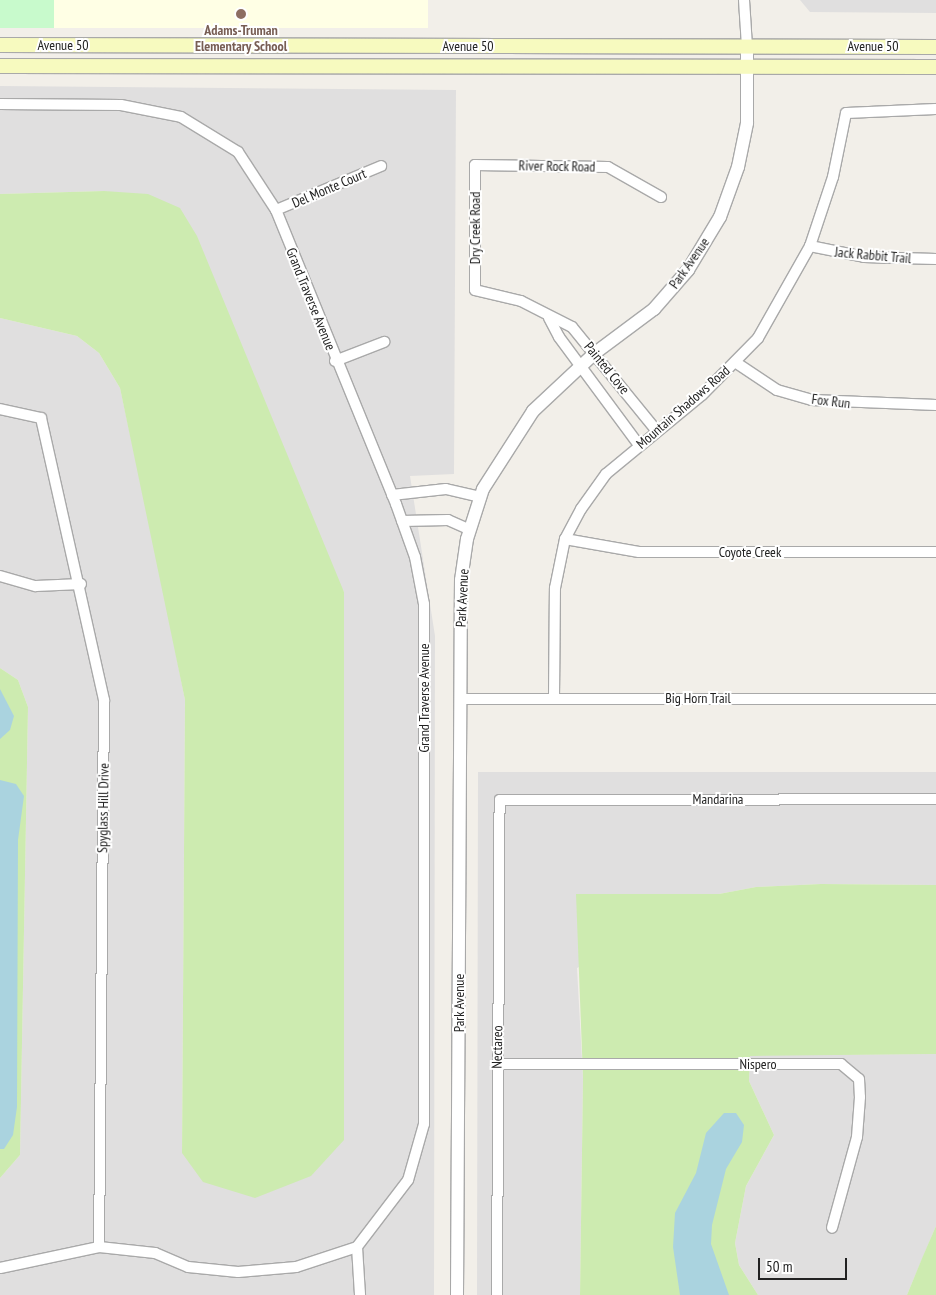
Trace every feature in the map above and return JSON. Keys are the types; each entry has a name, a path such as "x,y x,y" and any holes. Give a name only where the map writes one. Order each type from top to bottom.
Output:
{"main road":[{"name":"Avenue 50","path":"0,45 936,47"},
{"name":"Avenue 50","path":"0,66 936,67"}],"street":[{"name":"Park Avenue","path":"457,1295 461,580 470,530 481,497 533,411 595,353 654,309 688,270 720,217 738,167 747,123 744,0"},
{"name":"Grand Traverse Avenue","path":"0,104 121,105 181,117 238,152 276,210 402,521 424,604 424,1124 408,1180 357,1248"},
{"name":"Mountain Shadows Road","path":"554,698 554,588 565,540 606,474 735,362 758,338 810,246 833,177 842,120 853,109 936,109"},
{"name":"River Rock Road","path":"475,165 608,167 661,197"},
{"name":"Dry Creek Road","path":"475,165 475,290"},
{"name":"Del Monte Court","path":"276,210 381,166"},
{"name":"Jack Rabbit Trail","path":"810,246 864,257 936,259"},
{"name":"Painted Cove","path":"475,290 521,301 549,318 572,327 656,430"},
{"name":"Painted Cove","path":"549,318 639,445"},
{"path":"336,361 384,342"},
{"name":"Fox Run","path":"735,362 777,390 812,400 936,405"},
{"name":"Spyglass Hill Drive","path":"0,409 41,418 81,584 104,700 99,1247"},
{"path":"392,495 446,489 481,497"},
{"path":"402,521 448,520 470,530"},
{"name":"Coyote Creek","path":"565,540 639,552 936,552"},
{"path":"0,576 36,586 81,584"},
{"name":"Big Horn Trail","path":"460,699 936,699"},
{"name":"Mandarina","path":"500,800 936,799"},
{"name":"Nectareo","path":"497,1295 500,800"},
{"name":"Nispero","path":"497,1064 841,1064 860,1079 860,1097 857,1137 832,1228"},
{"path":"0,1268 99,1247 155,1253 188,1267 238,1272 296,1267 357,1248 360,1295"}],"shaded area":[{"name":"Adams-Truman Elementary School","path":"54,0 428,0 428,28 54,28"},
{"path":"800,0 936,0 936,13 810,12"},
{"path":"0,86 456,90 454,474 410,476 435,636 434,1295 0,1295 0,1178 20,1155 28,707 18,680 0,668 0,318 77,336 99,353 120,388 156,553 185,700 182,1153 344,592 104,191 0,194"},
{"path":"478,772 936,772 936,885 821,884 756,887 719,894 577,968 583,1078 580,1295 477,1295"},
{"path":"936,1054 936,1226 907,1295 758,1295 739,1265 735,1243 746,1186 774,1135 749,1081 750,1055"}],"green space":[{"path":"0,0 54,0 54,28 0,28"},
{"path":"104,191 148,194 180,208 197,236 344,592 344,1140 311,1176 255,1198 203,1182 182,1153 185,700 120,388 99,353 77,336 0,318 0,194"},
{"path":"0,668 18,680 28,707 20,1155 0,1178"},
{"path":"821,884 936,885 936,1054 750,1056 749,1081 774,1135 746,1186 735,1243 739,1265 758,1295 580,1295 583,1078 576,894 719,894 756,887"},
{"path":"936,1226 936,1295 907,1295 923,1256"}],"water":[{"path":"0,689 14,716 10,730 0,739"},
{"path":"0,780 16,784 24,796 18,840 17,1107 13,1135 4,1149 0,1149"},
{"path":"724,1113 736,1113 744,1125 742,1142 726,1169 712,1225 711,1244 729,1295 680,1295 673,1247 675,1213 696,1173 706,1133"}],"place":[{"name":"Adams-Truman Elementary School","path":"241,14"}]}
